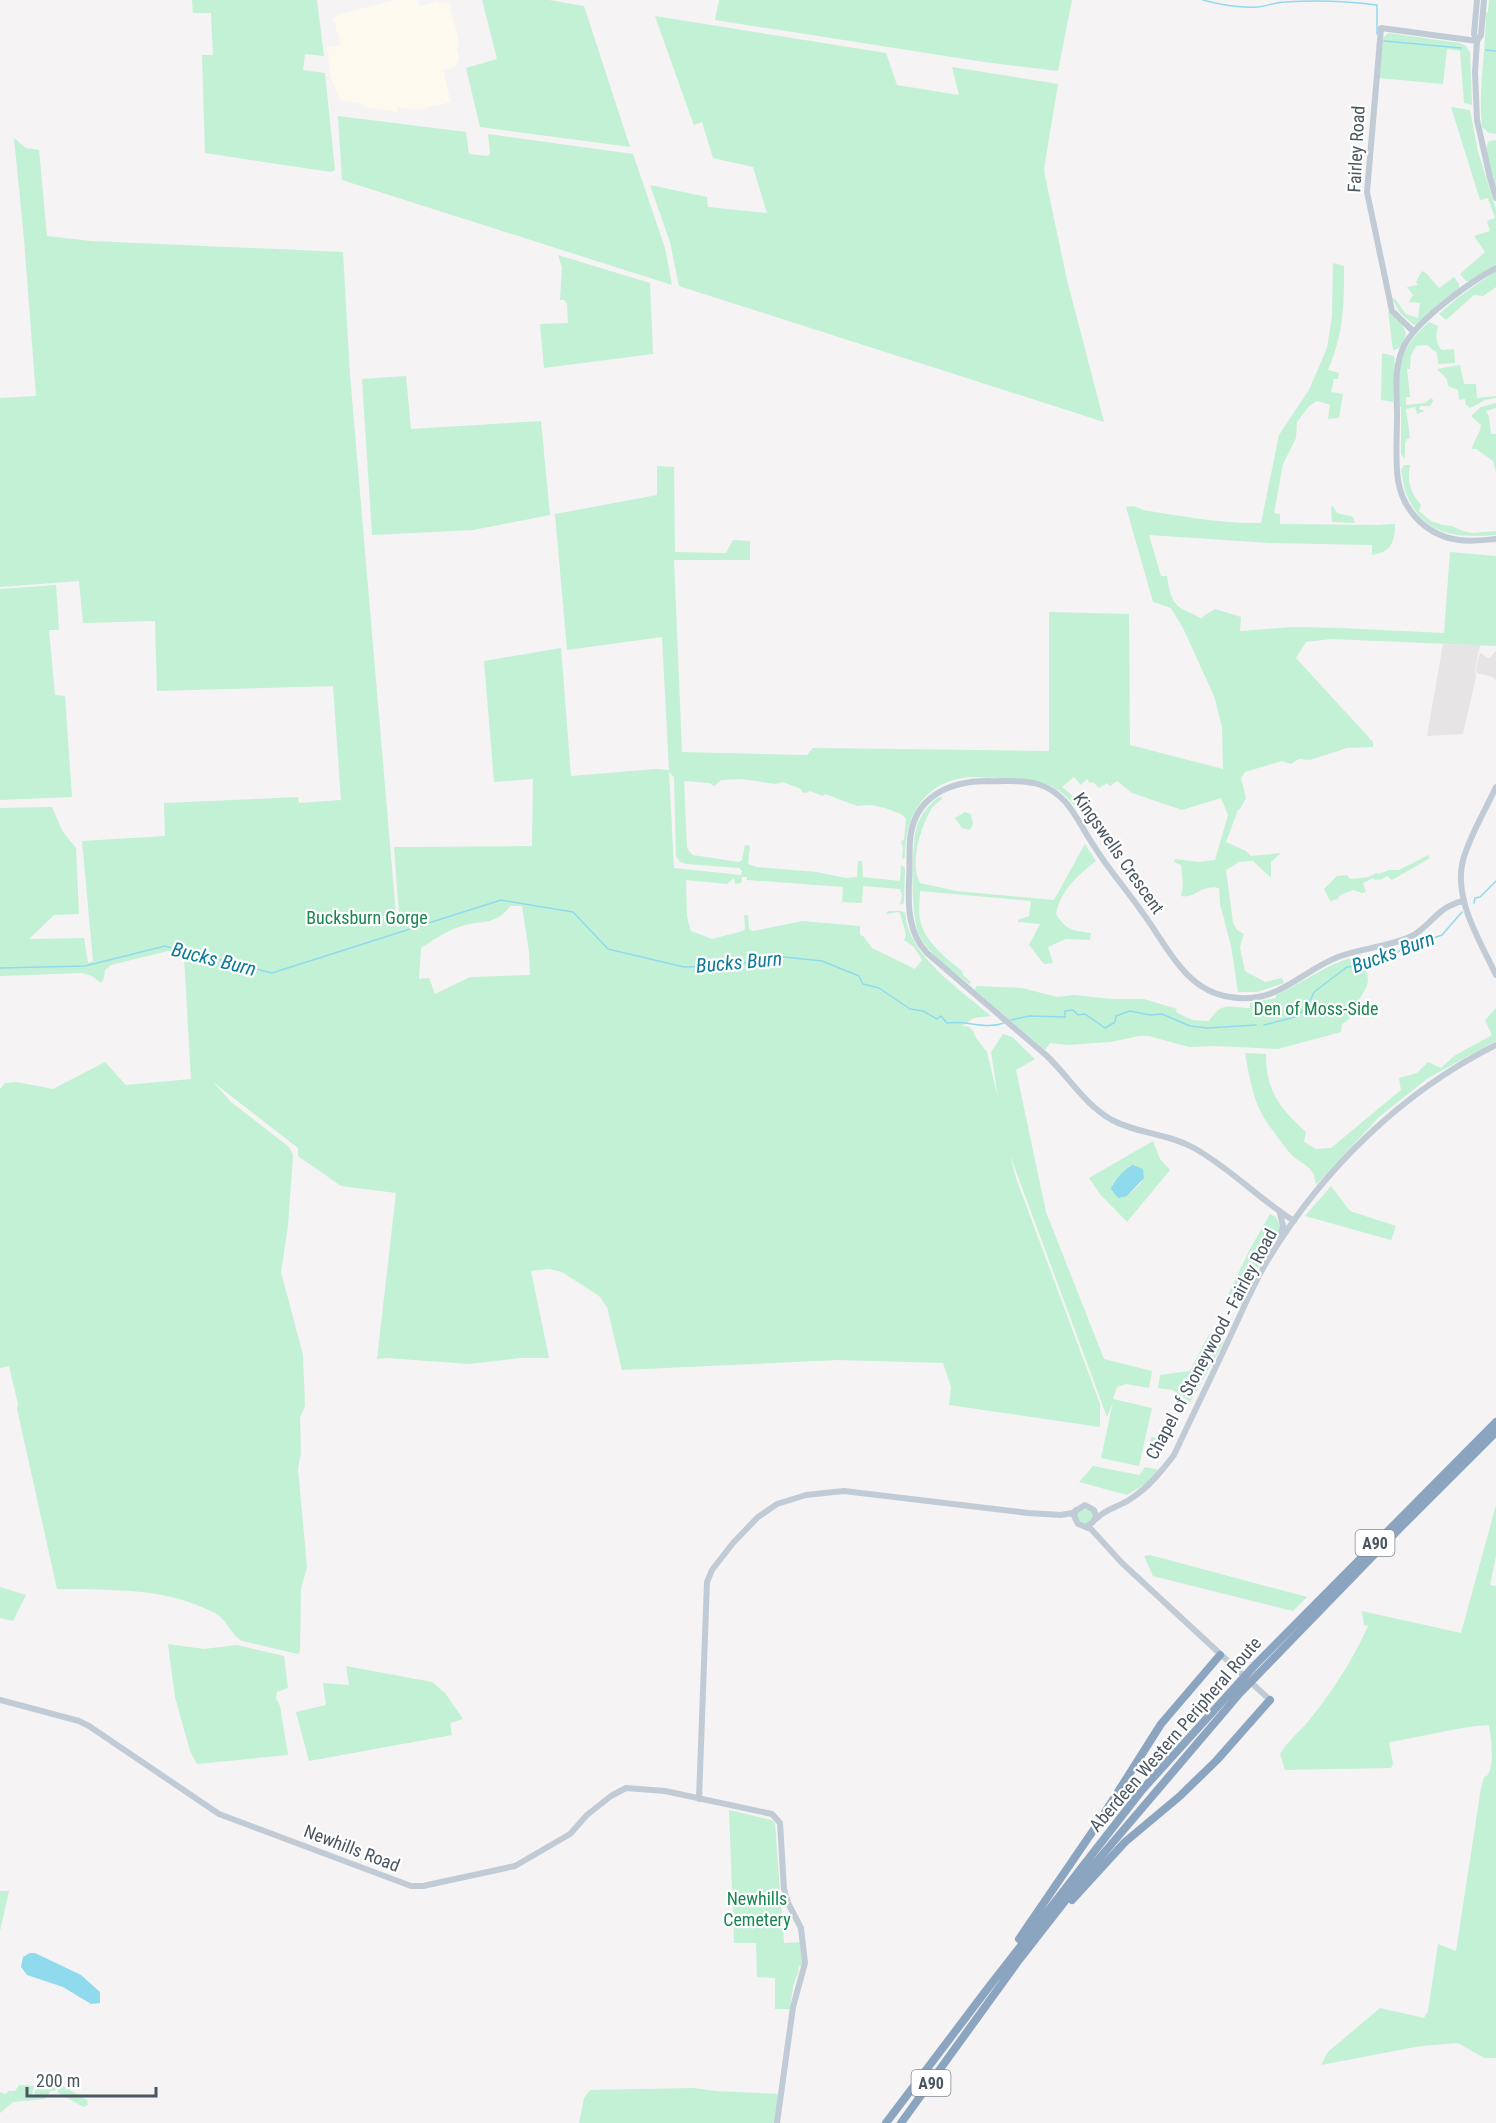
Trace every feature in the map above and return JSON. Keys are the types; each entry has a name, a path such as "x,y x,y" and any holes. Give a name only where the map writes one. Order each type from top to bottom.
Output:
{"highway":[{"name":"Aberdeen Western Peripheral Route","path":"886,2123 1142,1790 1496,1422"},
{"name":"Aberdeen Western Peripheral Route","path":"1258,1668 1496,1432"},
{"name":"A90","path":"985,1992 1097,1825 1161,1724 1220,1655"},
{"name":"Aberdeen Western Peripheral Route","path":"901,2123 1086,1874 1237,1690"},
{"name":"A90","path":"994,1996 1076,1896 1125,1842 1203,1774 1270,1700"}],"street":[{"path":"1477,0 1474,34 1477,41 1475,72 1477,120 1496,198"},
{"path":"1477,41 1481,35 1484,0"},
{"path":"1462,40 1471,32 1475,24"},
{"name":"Fairley Road","path":"1414,332 1392,311 1367,192 1381,28 1462,40"},
{"path":"1462,40 1477,41"},
{"path":"1496,268 1447,302 1414,332 1404,346 1397,371 1398,480 1412,513 1435,533 1458,540 1496,539"},
{"name":"Kingswells Crescent","path":"1294,1221 1196,1149 1164,1135 1121,1124 1103,1114 1080,1095 1047,1056 927,953 916,938 910,919 910,840 915,820 936,793 961,783 1028,782 1058,794 1070,805 1097,850 1148,918 1176,964 1201,985 1224,996 1251,998 1273,993 1336,958 1414,935 1445,908 1464,900"},
{"path":"1496,787 1468,846 1462,862 1461,877 1469,916 1496,975"},
{"name":"Chapel of Stoneywood - Fairley Road","path":"1094,1521 1110,1509 1131,1499 1150,1484 1174,1455 1246,1301 1294,1221 1335,1169 1390,1116 1446,1074 1496,1045"},
{"path":"1278,1245 1283,1226 1280,1212"},
{"path":"777,2123 793,2007 805,1963 801,1928 788,1903 784,1889 780,1823 776,1816 699,1799 707,1582 712,1570 733,1543 766,1510 797,1496 835,1491 1061,1515 1069,1514 1085,1505 1092,1508 1110,1509"},
{"path":"1092,1508 1100,1538"},
{"path":"1076,1510 1074,1516 1080,1525"},
{"path":"1061,1515 1091,1529 1122,1563 1270,1700"},
{"path":"1080,1525 1094,1521"},
{"name":"Newhills Road","path":"0,1700 79,1720 219,1814 411,1886 423,1886 515,1866 570,1834 587,1815 611,1796 626,1788 655,1789 699,1799"}],"shaded area":[{"path":"395,0 417,0 420,6 438,1 438,4 449,2 459,41 458,62 454,67 443,70 451,102 417,110 397,107 398,112 363,107 363,104 340,100 330,76 327,47 341,45 333,18 337,18 336,15"},
{"path":"1443,644 1480,645 1475,669 1476,677 1463,734 1427,736"},
{"path":"1495,651 1496,680 1477,673 1476,669 1480,653 1488,658"}],"green space":[{"path":"192,0 317,0 324,56 305,54 303,70 325,73 335,170 331,172 205,153 202,55 213,55 211,13 193,13"},
{"path":"482,0 549,0 584,6 630,147 480,127 466,68 497,59"},
{"path":"719,0 1072,0 1058,71 984,62 715,20"},
{"path":"1489,0 1496,0 1496,134 1489,133 1482,127 1481,112 1486,13"},
{"path":"655,16 886,53 897,85 959,95 952,67 1058,84 1044,169 1067,280 1104,422 679,286 670,242 650,185 707,197 708,207 767,213 753,167 713,158 702,122 694,125"},
{"path":"1388,33 1460,43 1466,46 1470,52 1472,105 1464,103 1460,51 1447,49 1443,84 1379,78 1383,38"},
{"path":"1451,107 1470,110 1478,152 1496,209 1496,264 1470,281 1466,281 1460,274 1485,252 1474,236 1490,231 1487,221 1495,218 1488,198 1480,200"},
{"path":"338,116 466,132 469,154 488,156 490,153 488,134 633,154 665,248 672,285 342,180"},
{"name":"Bucksburn Gorge","path":"14,138 26,148 39,150 47,236 91,241 343,252 350,375 397,927 400,926 394,847 532,846 533,779 494,782 484,661 561,648 571,776 669,770 662,637 567,650 555,514 657,495 657,466 674,467 675,552 726,553 733,540 750,541 750,560 674,560 682,752 807,755 813,748 1049,751 1049,612 1129,614 1130,745 1223,769 1222,727 1214,696 1183,628 1171,608 1153,602 1126,507 1134,506 1143,510 1217,521 1261,523 1279,435 1309,390 1327,348 1332,316 1333,263 1344,266 1342,319 1328,370 1339,373 1338,379 1334,379 1331,392 1343,394 1339,418 1328,419 1330,405 1317,401 1309,406 1297,422 1296,438 1283,464 1274,513 1280,514 1280,524 1395,524 1391,545 1379,554 1372,555 1372,545 1270,543 1149,535 1161,576 1167,576 1173,599 1180,607 1201,618 1215,609 1241,617 1240,631 1292,627 1444,633 1450,552 1496,556 1496,646 1331,639 1306,642 1296,658 1373,742 1373,747 1347,748 1310,760 1299,759 1291,764 1282,761 1245,772 1241,778 1246,798 1238,810 1226,842 1246,851 1251,856 1281,853 1271,862 1271,878 1253,861 1239,862 1226,870 1233,923 1237,930 1244,934 1240,947 1245,971 1265,982 1282,978 1284,983 1257,992 1238,992 1231,946 1220,904 1219,888 1207,888 1181,896 1183,885 1181,865 1174,862 1175,859 1199,862 1215,860 1228,815 1221,798 1182,810 1132,793 1117,781 1110,786 1107,783 1099,788 1087,779 1081,785 1074,777 1062,787 1080,804 1074,805 1058,790 1041,782 1010,778 962,778 936,788 918,806 908,830 905,857 902,859 901,842 904,839 906,819 901,814 885,808 870,805 857,806 825,794 823,796 810,791 802,792 801,789 783,782 775,784 742,779 721,780 714,786 710,783 684,781 687,847 693,855 739,862 742,860 745,845 750,846 748,864 757,867 817,872 846,878 857,877 858,861 862,861 863,877 900,881 901,865 905,868 904,903 900,905 902,895 900,889 863,886 862,903 860,903 842,902 843,887 747,880 747,877 742,877 741,883 735,884 734,878 727,884 686,880 687,917 691,931 712,939 743,931 745,929 744,915 748,915 749,929 753,931 802,921 860,926 860,935 872,948 915,969 922,960 914,947 904,940 906,935 900,913 886,914 888,911 901,911 905,913 908,929 915,944 926,958 951,983 991,1016 974,1018 962,1026 969,1027 973,1031 987,1052 998,1098 991,1052 1003,1034 1012,1037 1035,1059 1016,1070 1046,1212 1104,1359 1152,1371 1149,1388 1126,1384 1117,1387 1113,1399 1152,1408 1139,1466 1101,1458 1113,1402 1107,1417 1010,1155 1016,1178 1100,1404 1100,1427 949,1405 951,1387 943,1363 838,1360 622,1370 607,1307 599,1296 562,1272 549,1269 531,1271 549,1358 520,1358 469,1364 377,1359 396,1193 341,1186 298,1156 298,1148 213,1082 231,1102 289,1147 293,1155 288,1226 281,1272 303,1355 305,1406 300,1418 301,1453 298,1469 307,1567 301,1589 300,1652 298,1654 242,1641 218,1615 175,1598 117,1590 57,1589 9,1366 0,1368 0,1089 5,1083 16,1082 53,1089 105,1062 126,1085 191,1079 184,952 168,951 111,965 105,970 101,983 92,976 82,973 0,976 0,808 52,807 63,832 76,848 79,914 54,915 29,939 84,938 88,963 93,961 82,841 165,836 164,803 298,797 299,803 341,800 333,686 157,691 155,621 83,623 79,581 0,587 0,398 36,396","holes":["669,772 674,777 676,856 680,862 739,868 742,871 741,875 674,868","510,906 522,906 530,975 470,977 435,994 429,978 419,979 421,948 454,929 493,920 505,913"]},
{"path":"1496,140 1496,189 1486,152 1489,141"},
{"path":"558,255 650,283 653,354 544,368 540,324 568,323 567,304 564,300 560,300 562,267"},
{"path":"1422,271 1439,288 1454,277 1459,288 1414,325 1401,314 1392,299 1394,298 1406,314 1418,318 1420,303 1409,302 1413,295 1407,287 1418,285 1416,282"},
{"path":"1496,271 1496,287 1483,296 1474,295 1446,320 1439,314 1456,299"},
{"path":"1388,311 1404,328 1406,336 1401,346 1393,350"},
{"path":"1429,322 1438,326 1437,339 1440,348 1442,350 1454,349 1455,363 1438,364 1437,353 1427,345 1416,346 1411,355 1410,369 1407,369 1410,397 1406,397 1406,405 1424,403 1432,398 1433,401 1430,406 1420,406 1419,409 1425,411 1417,414 1415,407 1406,409 1410,438 1405,443 1405,459 1401,454 1400,369 1411,341"},
{"path":"1382,353 1394,356 1393,402 1381,400"},
{"path":"1460,365 1464,384 1476,384 1477,398 1496,396 1496,398 1485,400 1470,408 1466,405 1465,399 1459,400 1458,390 1448,386 1447,379 1437,369"},
{"path":"406,376 411,429 541,421 550,515 473,530 372,535 362,379"},
{"path":"1496,403 1496,408 1486,411 1491,434 1496,434 1496,472 1493,461 1476,449 1472,449 1481,425 1471,416 1481,407"},
{"path":"1404,465 1410,465 1409,481 1414,496 1421,505 1419,511 1431,521 1472,533 1496,531 1496,535 1467,536 1442,531 1431,526 1413,507 1406,493 1401,470"},
{"path":"1333,506 1337,513 1353,517 1355,523 1332,522 1331,507"},
{"path":"56,585 59,630 49,630 55,695 65,696 72,797 0,800 0,589"},
{"path":"939,797 943,798 933,807 920,834 916,865 920,883 956,891 1054,900 1085,844 1096,861 1071,884 1058,905 1056,914 1070,929 1091,933 1090,940 1066,939 1048,947 1053,963 1044,964 1029,945 1040,924 1018,922 1029,916 1031,901 920,891 919,917 926,935 971,982 969,984 935,956 924,943 917,927 914,914 913,864 917,826 925,810"},
{"path":"965,812 971,814 973,824 970,830 962,828 955,818"},
{"path":"1428,855 1430,858 1392,880 1387,876 1380,880 1373,878 1363,883 1366,892 1353,890 1330,901 1324,889 1337,876 1347,875 1350,879 1369,877 1376,873 1399,870"},
{"name":"Den of Moss-Side","path":"1361,955 1368,983 1350,1018 1342,1024 1341,1032 1278,1049 1189,1047 1149,1036 1139,1036 1111,1042 1067,1045 1050,1043 1045,1050 975,990 976,986 1022,988 1057,997 1073,995 1144,999 1177,1009 1176,1012 1192,1020 1209,1021 1222,1008 1231,1006 1250,1008 1250,1003 1276,998 1276,995 1328,967"},
{"path":"1496,1008 1496,1041 1428,1078 1379,1117 1316,1185 1311,1170 1287,1150 1259,1109 1251,1085 1245,1053 1266,1054 1268,1078 1276,1098 1306,1132 1304,1142 1316,1149 1331,1148 1401,1090 1399,1078 1417,1073 1428,1062 1441,1068 1454,1056 1492,1035 1485,1020"},
{"path":"1153,1141 1160,1159 1170,1170 1127,1222 1100,1194 1089,1178","holes":["1129,1166 1144,1174 1141,1183 1127,1196 1112,1185"]},
{"path":"1331,1186 1350,1211 1396,1226 1391,1240 1305,1216"},
{"path":"1270,1214 1276,1217 1281,1228 1261,1261 1242,1304 1228,1295"},
{"path":"1209,1334 1224,1342 1190,1402 1173,1390 1158,1388 1160,1375 1190,1371"},
{"path":"1151,1437 1164,1440 1160,1459 1147,1456"},
{"path":"1093,1466 1139,1475 1145,1467 1160,1470 1145,1484 1127,1495 1079,1482"},
{"path":"1496,1505 1496,1556 1490,1585 1496,1586 1496,2058 1484,2058 1458,2043 1421,2046 1321,2065 1328,2052 1380,2008 1424,2018 1428,2011 1438,1944 1456,1951 1481,1788 1491,1763 1491,1737 1489,1725 1389,1742 1393,1764 1391,1768 1285,1770 1280,1754 1307,1723 1349,1663 1368,1626 1364,1625 1362,1611 1461,1633"},
{"path":"1085,1508 1093,1516 1085,1524 1077,1516"},
{"path":"1150,1555 1307,1597 1293,1611 1153,1576 1144,1556"},
{"path":"0,1587 26,1595 13,1621 0,1618"},
{"path":"168,1644 204,1649 237,1645 284,1656 288,1688 277,1692 276,1698 280,1706 288,1755 197,1764 190,1751 175,1697"},
{"path":"346,1666 432,1682 445,1693 463,1719 450,1723 452,1735 309,1761 296,1712 326,1705 323,1683 349,1685"},
{"name":"Newhills Cemetery","path":"729,1810 772,1820 775,1823 784,1943 800,1942 802,1966 799,1966 793,1986 790,2009 775,2009 775,1978 757,1977 756,1943 734,1943"},
{"path":"0,1891 9,1891 0,1931"},
{"path":"45,2082 59,2084 55,2091 51,2091 45,2099 13,2102 0,2113 0,2092 6,2094 8,2091 15,2091 19,2085 34,2086 32,2095 34,2096 36,2084"},
{"path":"61,2085 87,2100 88,2105 83,2107 57,2092"},
{"path":"694,2088 781,2094 777,2123 579,2123 584,2098 590,2090"}],"water":[{"path":"1133,1165 1143,1169 1144,1178 1127,1196 1118,1198 1111,1189 1112,1186 1123,1172"},
{"path":"35,1953 81,1975 100,1992 100,2003 91,2004 63,1987 27,1975 21,1967 23,1957"}],"waterway":[{"path":"1203,0 1244,7 1308,1 1377,5 1377,34"},
{"path":"1384,41 1461,48"},
{"path":"1486,50 1496,51"},
{"name":"Bucks Burn","path":"1474,903 1475,898 1480,897 1496,881"},
{"name":"Bucks Burn","path":"0,968 85,966 165,946 272,973 501,900 573,912 608,949 684,967 722,966 784,957 822,961 859,976 863,984 879,988 910,1009 923,1011 937,1019 941,1016 947,1023 990,1026 1004,1023"},
{"name":"Bucks Burn","path":"1264,1025 1295,1017 1307,1008 1314,992 1347,967 1372,964 1442,935 1462,912"},
{"name":"Bucks Burn","path":"1011,1020 1029,1016 1065,1017 1065,1011 1073,1010 1078,1015 1085,1014 1105,1028 1115,1022 1116,1016 1130,1011 1150,1015 1162,1014 1190,1026 1207,1028 1256,1025"}]}
